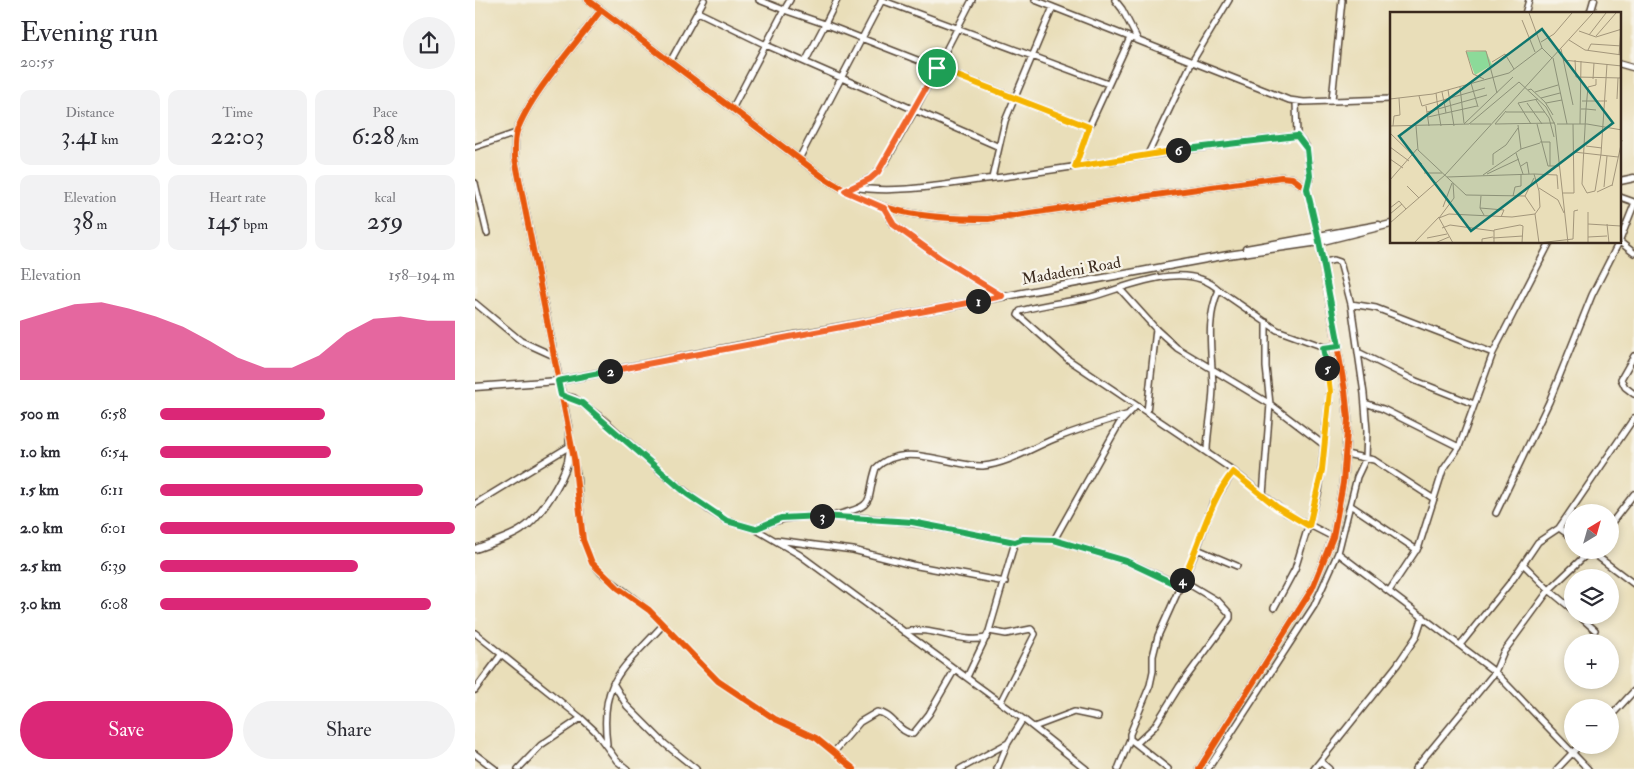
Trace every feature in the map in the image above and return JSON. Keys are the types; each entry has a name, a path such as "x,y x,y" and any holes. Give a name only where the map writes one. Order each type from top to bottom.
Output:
{"street":[{"path":"588,0 732,109 845,191 884,208 940,218 988,218 1281,177 1292,178 1307,189"},
{"path":"670,62 704,0"},
{"path":"759,0 862,38 1089,127"},
{"path":"732,109 790,0"},
{"path":"805,62 837,0"},
{"path":"799,158 882,0 1108,84"},
{"path":"845,191 855,187 878,172 915,110 972,0"},
{"path":"1035,0 1296,102 1390,99"},
{"path":"1115,0 1123,9 1138,41"},
{"path":"1148,154 1192,62 1229,0"},
{"path":"1332,100 1342,0"},
{"path":"992,178 997,146 1053,7"},
{"path":"601,10 534,99 516,133 515,158 577,474 583,540 587,553 601,573 643,604 718,681 775,719 816,738 854,769"},
{"path":"698,12 766,45 997,146"},
{"path":"1075,167 1089,127 1130,38"},
{"path":"1621,64 1634,68"},
{"path":"1199,769 1302,606 1333,537 1343,483 1348,419 1339,346 1319,239 1307,189 1310,176 1307,149 1297,136 1296,102"},
{"path":"475,147 516,133"},
{"path":"855,187 892,189 992,178 1075,167 1148,154 1297,136"},
{"path":"1621,180 1634,178"},
{"path":"475,183 487,233"},
{"path":"1621,198 1634,204 1621,239"},
{"path":"884,208 894,225 940,258 1002,296"},
{"name":"Madadeni Road","path":"475,387 558,381 1002,296 1389,225"},
{"path":"1621,243 1634,252"},
{"path":"1389,591 1417,550 1443,470 1459,447 1493,353 1550,244"},
{"path":"1497,513 1549,402 1593,295 1619,244"},
{"path":"1208,769 1255,694 1309,616 1338,554 1357,477 1365,458 1367,431 1365,403 1351,304 1341,263 1334,260 1323,263"},
{"path":"1333,537 1286,513 1207,452 1069,360 1018,315 1020,311 1033,307 1120,289 1151,279 1179,276 1201,278 1271,327 1295,339 1323,348 1339,346"},
{"path":"1120,289 1156,329 1177,348 1270,404 1325,445"},
{"path":"1207,452 1213,387 1210,368 1213,306 1219,290"},
{"path":"475,302 521,341 554,356"},
{"path":"1351,304 1376,308 1493,353"},
{"path":"1263,496 1270,404 1266,367 1266,322"},
{"path":"1147,412 1156,329"},
{"path":"1274,608 1295,569 1319,491 1330,391 1323,348"},
{"path":"1358,352 1416,381 1474,404"},
{"path":"1634,356 1623,371 1621,379 1625,387 1634,394"},
{"path":"561,395 574,398 602,418 663,474 709,510 727,521 755,529 800,554 904,632 1001,700 1086,769"},
{"path":"1365,403 1383,409 1459,447"},
{"path":"1054,540 1126,415 1136,406"},
{"path":"828,516 857,509 866,504 871,495 876,468 891,460 915,456 976,466 993,464 1079,430 1126,415"},
{"path":"1459,645 1538,542 1559,528 1634,418"},
{"path":"475,504 571,446"},
{"path":"475,549 520,531 530,524 545,505 562,474 568,462 571,446"},
{"path":"1346,454 1378,462 1434,499"},
{"path":"1118,769 1130,739 1131,729 1153,676 1153,656 1156,642 1197,549 1212,505 1233,472"},
{"path":"1619,513 1634,494"},
{"path":"1350,505 1417,550"},
{"path":"755,529 781,518 828,516 912,522 1015,542 1023,539 1054,540 1126,561 1181,583 1219,602 1230,614 1230,618 1179,687 1154,727 1137,743"},
{"path":"1559,528 1564,532"},
{"path":"776,540 853,550 912,565 1005,582"},
{"path":"967,677 987,638 1005,582 1015,542"},
{"path":"1197,549 1237,566"},
{"path":"1338,554 1423,616 1495,672 1564,743"},
{"path":"1415,769 1495,672 1503,654 1549,590 1581,559"},
{"path":"1602,559 1634,584"},
{"path":"1523,564 1564,602"},
{"path":"1314,769 1397,665 1416,637 1423,616"},
{"path":"1588,624 1595,630"},
{"path":"607,745 604,716 607,698 613,682 663,625"},
{"path":"989,631 1006,634 1031,629 1035,634 1001,700"},
{"path":"904,632 919,630 973,639 987,638"},
{"path":"475,633 581,718 607,745 613,756 627,769"},
{"path":"475,690 501,654"},
{"path":"834,752 854,727 877,712 886,714 906,732 913,734 929,714 955,669"},
{"path":"613,682 627,706 665,744 696,769"},
{"path":"1619,707 1634,691"},
{"path":"1034,727 1074,712 1098,717"},
{"path":"518,769 541,745 581,718"},
{"path":"997,769 1008,743 1023,719"},
{"path":"1130,739 1168,769"},
{"path":"960,769 1008,743"},
{"path":"475,754 495,769"},
{"path":"1557,769 1571,754"},
{"path":"1575,754 1588,769"},
{"path":"1321,762 1329,769"}],"cycle path":[{"path":"588,0 823,177 863,199 902,212 943,218 988,219 1281,177 1292,178 1307,189 1318,235 1345,391 1348,419 1343,483 1333,537 1312,589 1199,769"},
{"path":"601,10 532,101 515,138 515,158 574,458 583,540 592,563 618,588 649,610 718,681 775,719 816,738 854,769"}],"route":[{"path":"937,68 1089,127 1075,167 1162,152 1297,136 1304,143 1307,148 1309,168 1307,189 1339,346 1323,348 1330,391 1319,491 1309,526 1277,507 1233,472 1212,505 1197,549 1179,586 1126,561 1062,544 1054,540 1023,539 1015,542 940,526 883,518 856,517 781,518 755,529 719,517 663,474 602,418 574,398 561,395 558,381 1002,296 940,258 894,225 884,208 845,191 870,179 878,172 915,110 937,68"}]}
